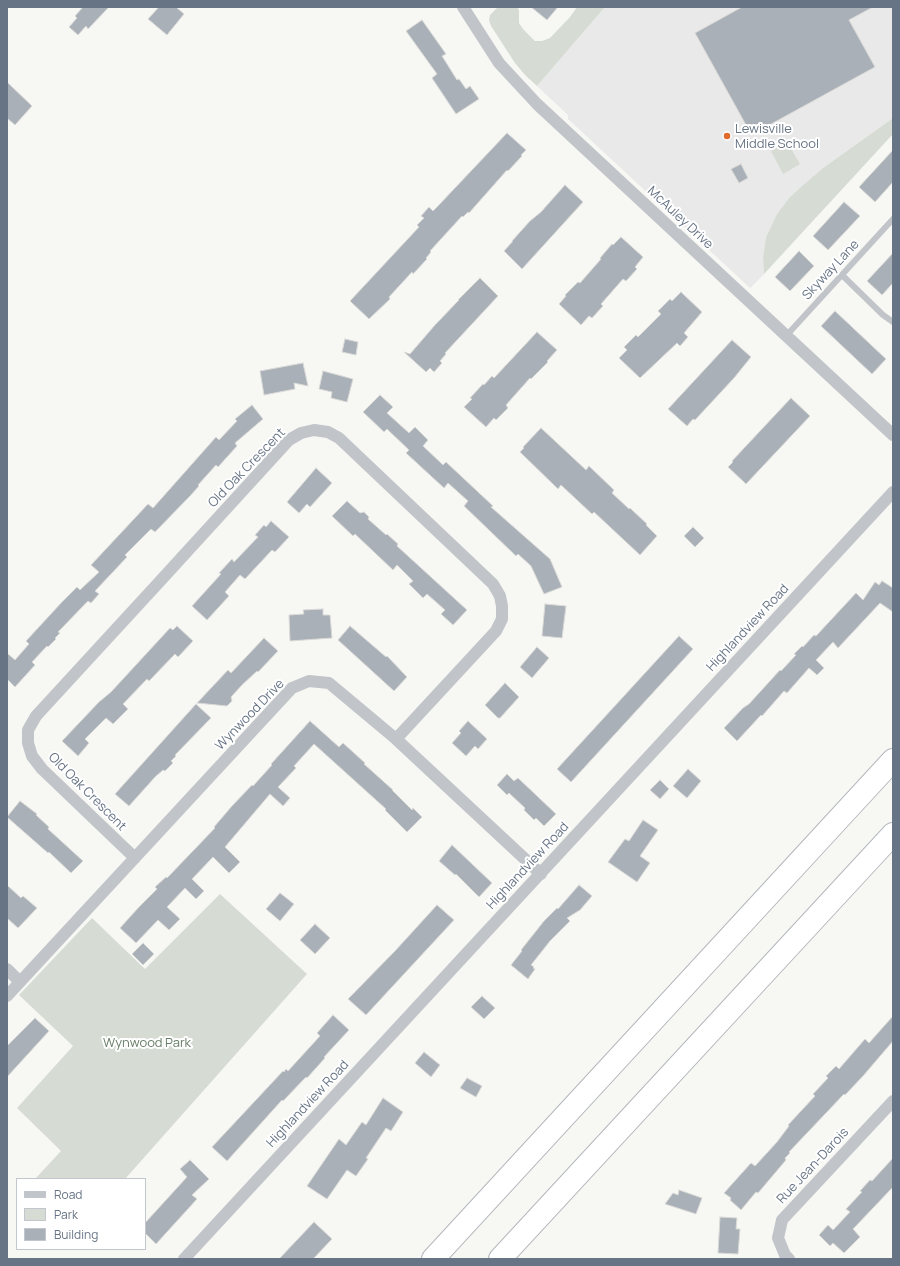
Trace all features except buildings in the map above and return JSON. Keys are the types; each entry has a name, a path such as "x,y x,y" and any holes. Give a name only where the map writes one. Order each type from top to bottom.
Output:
{"highway":[{"path":"433,1259 893,760"},
{"path":"500,1259 893,834"}],"street":[{"name":"McAuley Drive","path":"463,7 499,63 537,104 893,436"},
{"name":"Old Oak Crescent","path":"135,858 42,769 32,756 28,743 28,730 36,716 56,693 290,440 301,433 314,430 328,432 339,438 493,584 500,596 502,619 496,631 396,739"},
{"name":"Highlandview Road","path":"184,1259 893,492"},
{"name":"Wynwood Drive","path":"7,996 292,688 309,681 328,683 396,739 541,874"},
{"path":"7,969 20,982"},
{"name":"Rue Jean-Darois","path":"789,1259 785,1255 778,1238 782,1220 893,1101"}],"lane":[{"name":"Skyway Lane","path":"786,336 893,219"},
{"path":"842,275 883,315 893,322"}],"shaded area":[{"name":"Lewisville Middle School","path":"605,7 893,7 893,118 823,168 789,198 777,214 766,237 763,258 764,274 750,288 568,119 568,115 537,86"}],"green space":[{"path":"498,7 517,7 519,10 519,23 523,29 535,41 542,41 550,38 570,17 577,7 605,7 537,86 515,63 491,26 489,20 490,15"},
{"path":"893,118 893,134 764,274 763,258 766,237 777,214 789,198 823,168"},
{"path":"787,142 800,164 783,174 771,151"},
{"name":"Wynwood Park","path":"220,894 307,974 126,1178 36,1178 61,1151 17,1108 73,1046 19,995 92,918 145,969"}],"place":[{"name":"Lewisville Middle School","path":"727,136"}]}
